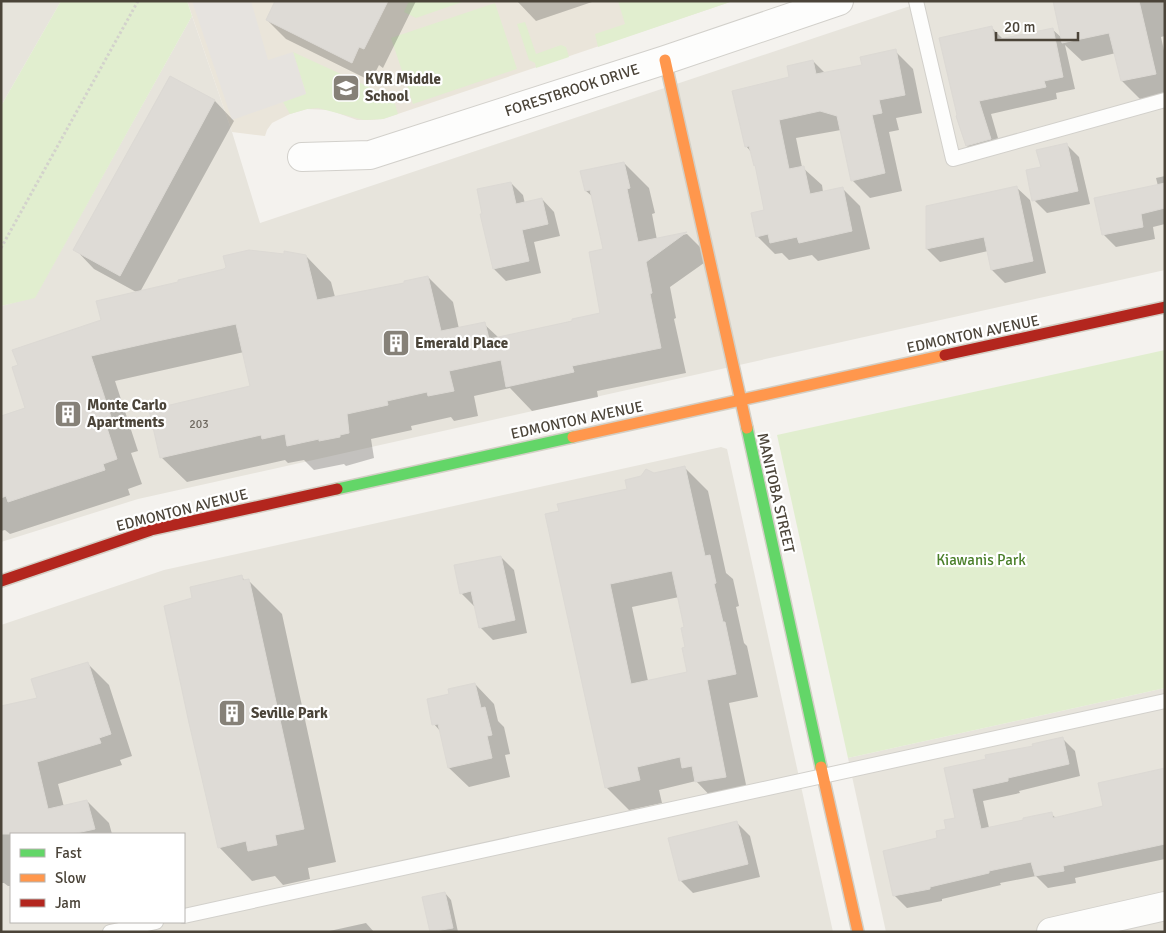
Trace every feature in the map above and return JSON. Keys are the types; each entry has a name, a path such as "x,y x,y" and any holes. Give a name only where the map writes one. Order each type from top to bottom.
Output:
{"street":[{"name":"FORESTBROOK DRIVE","path":"302,156 370,155 665,60 839,1"},
{"name":"MANITOBA STREET","path":"665,60 858,932"},
{"name":"EDMONTON AVENUE","path":"1,581 151,530 1165,307"},
{"path":"1051,932 1165,906"}],"lane":[{"path":"916,1 953,159 1165,100"},
{"path":"185,916 1165,701"},
{"path":"110,932 151,923"}],"path":[{"path":"1,248 138,1"}],"shaded area":[{"path":"1,1 61,1 1,106"},
{"name":"KVR Middle School","path":"187,1 733,1 383,119 357,120 329,110 307,109 290,114 272,123 265,136 232,132"},
{"path":"192,1 251,1 268,60 293,52 306,94 232,120"},
{"path":"925,1 1165,1 1165,270 138,499 1,542 1,306 35,297 192,16 232,132 260,223"},
{"path":"721,447 727,449 833,932 1,932 1,625 164,570"},
{"path":"1165,688 1165,932 886,932 848,758"}],"green space":[{"path":"61,1 187,1 192,16 35,298 1,306 1,106"},
{"path":"409,1 465,1 416,18 404,12"},
{"path":"618,1 733,1 598,47 595,34 625,24"},
{"path":"495,3 517,69 413,104 391,38"},
{"path":"525,22 536,54 561,45 566,47 569,57 536,68 535,63 529,60 517,24"},
{"path":"293,52 393,98 398,114 383,119 364,120 318,108 290,114 283,102 306,93"},
{"name":"Kiawanis Park","path":"1165,350 1165,688 848,758 777,435"}],"building":[{"path":"275,1 388,1 364,49 359,47 352,63 266,20"},
{"path":"1053,1 1139,1 1156,74 1121,81 1109,33 1062,43"},
{"path":"992,26 995,40 1053,28 1063,77 1044,81 1046,87 979,101 991,139 966,146 956,116 939,38"},
{"path":"896,49 905,95 879,100 882,113 872,115 885,173 851,181 837,116 820,111 779,120 789,169 804,166 810,194 843,187 852,231 799,243 797,237 770,243 768,234 756,237 751,213 764,210 755,165 749,146 745,147 732,91 789,77 787,66 813,60 816,74 862,65 860,57"},
{"path":"170,76 215,100 120,276 73,250"},
{"path":"1067,143 1078,191 1032,201 1026,170 1041,167 1036,150"},
{"path":"624,162 630,188 627,189 638,242 687,232 646,262 652,293 650,294 661,348 572,366 574,372 506,387 501,360 449,371 454,391 428,396 427,392 387,401 388,405 347,414 349,433 340,435 340,437 319,441 319,439 287,446 285,434 262,439 261,435 160,458 149,410 250,386 236,324 91,356 114,426 107,428 117,459 103,464 105,470 8,502 6,496 1,498 1,416 25,408 12,367 18,365 12,350 101,320 96,301 224,269 226,267 223,256 249,250 284,254 284,251 306,255 317,300 404,283 404,281 428,276 441,331 485,322 489,339 572,321 572,319 600,313 589,252 603,249 590,190 585,191 580,171"},
{"path":"511,182 516,204 542,198 548,224 522,230 529,261 493,269 480,214 482,214 477,189"},
{"path":"1165,183 1165,208 1141,214 1143,227 1102,235 1094,198"},
{"path":"1017,186 1033,261 991,270 984,237 926,249 926,206"},
{"path":"685,466 705,556 710,555 716,583 714,584 723,622 725,622 736,674 707,680 726,777 695,782 692,766 682,768 680,757 637,767 640,780 605,788 545,514 559,511 557,504 627,489 625,480 641,476 646,469 654,473","holes":["672,571 684,627 681,628 685,647 682,648 687,672 631,684 610,584"]},
{"path":"501,556 515,620 479,628 471,591 460,594 454,565"},
{"name":"Seville Park","path":"242,575 243,580 249,579 304,829 275,835 277,845 248,851 246,841 218,848 164,606 192,598 190,587"},
{"path":"88,662 111,734 99,738 101,743 37,762 48,809 87,800 95,829 77,833 1,834 1,706 37,698 31,679"},
{"path":"475,683 481,708 485,707 492,735 487,736 492,758 448,768 438,724 432,725 427,699 449,694 448,689"},
{"path":"1063,737 1069,764 1008,778 1008,781 972,789 981,829 1052,812 1053,818 1103,806 1098,783 1165,768 1165,844 1063,866 1064,871 1035,876 1031,862 989,871 989,873 930,887 930,889 893,896 883,851 937,838 936,831 946,829 944,820 955,818 944,768 986,759 985,755 1033,746 1032,744"},
{"path":"737,821 748,864 679,881 668,838"},
{"path":"445,892 453,928 430,932 422,897"}],"traffic: fast":[{"path":"747,428 821,767"},
{"path":"337,489 573,437"}],"traffic: slow":[{"path":"665,60 747,428"},
{"path":"573,437 945,355"},
{"path":"821,767 858,932"}],"traffic: jam":[{"path":"945,355 1165,307"},
{"path":"1,581 151,530 337,489"}],"place":[{"name":"KVR Middle School","path":"346,88"},
{"name":"Emerald Place","path":"396,343"},
{"name":"Monte Carlo Apartments","path":"68,414"},
{"name":"Seville Park","path":"232,713"}]}
